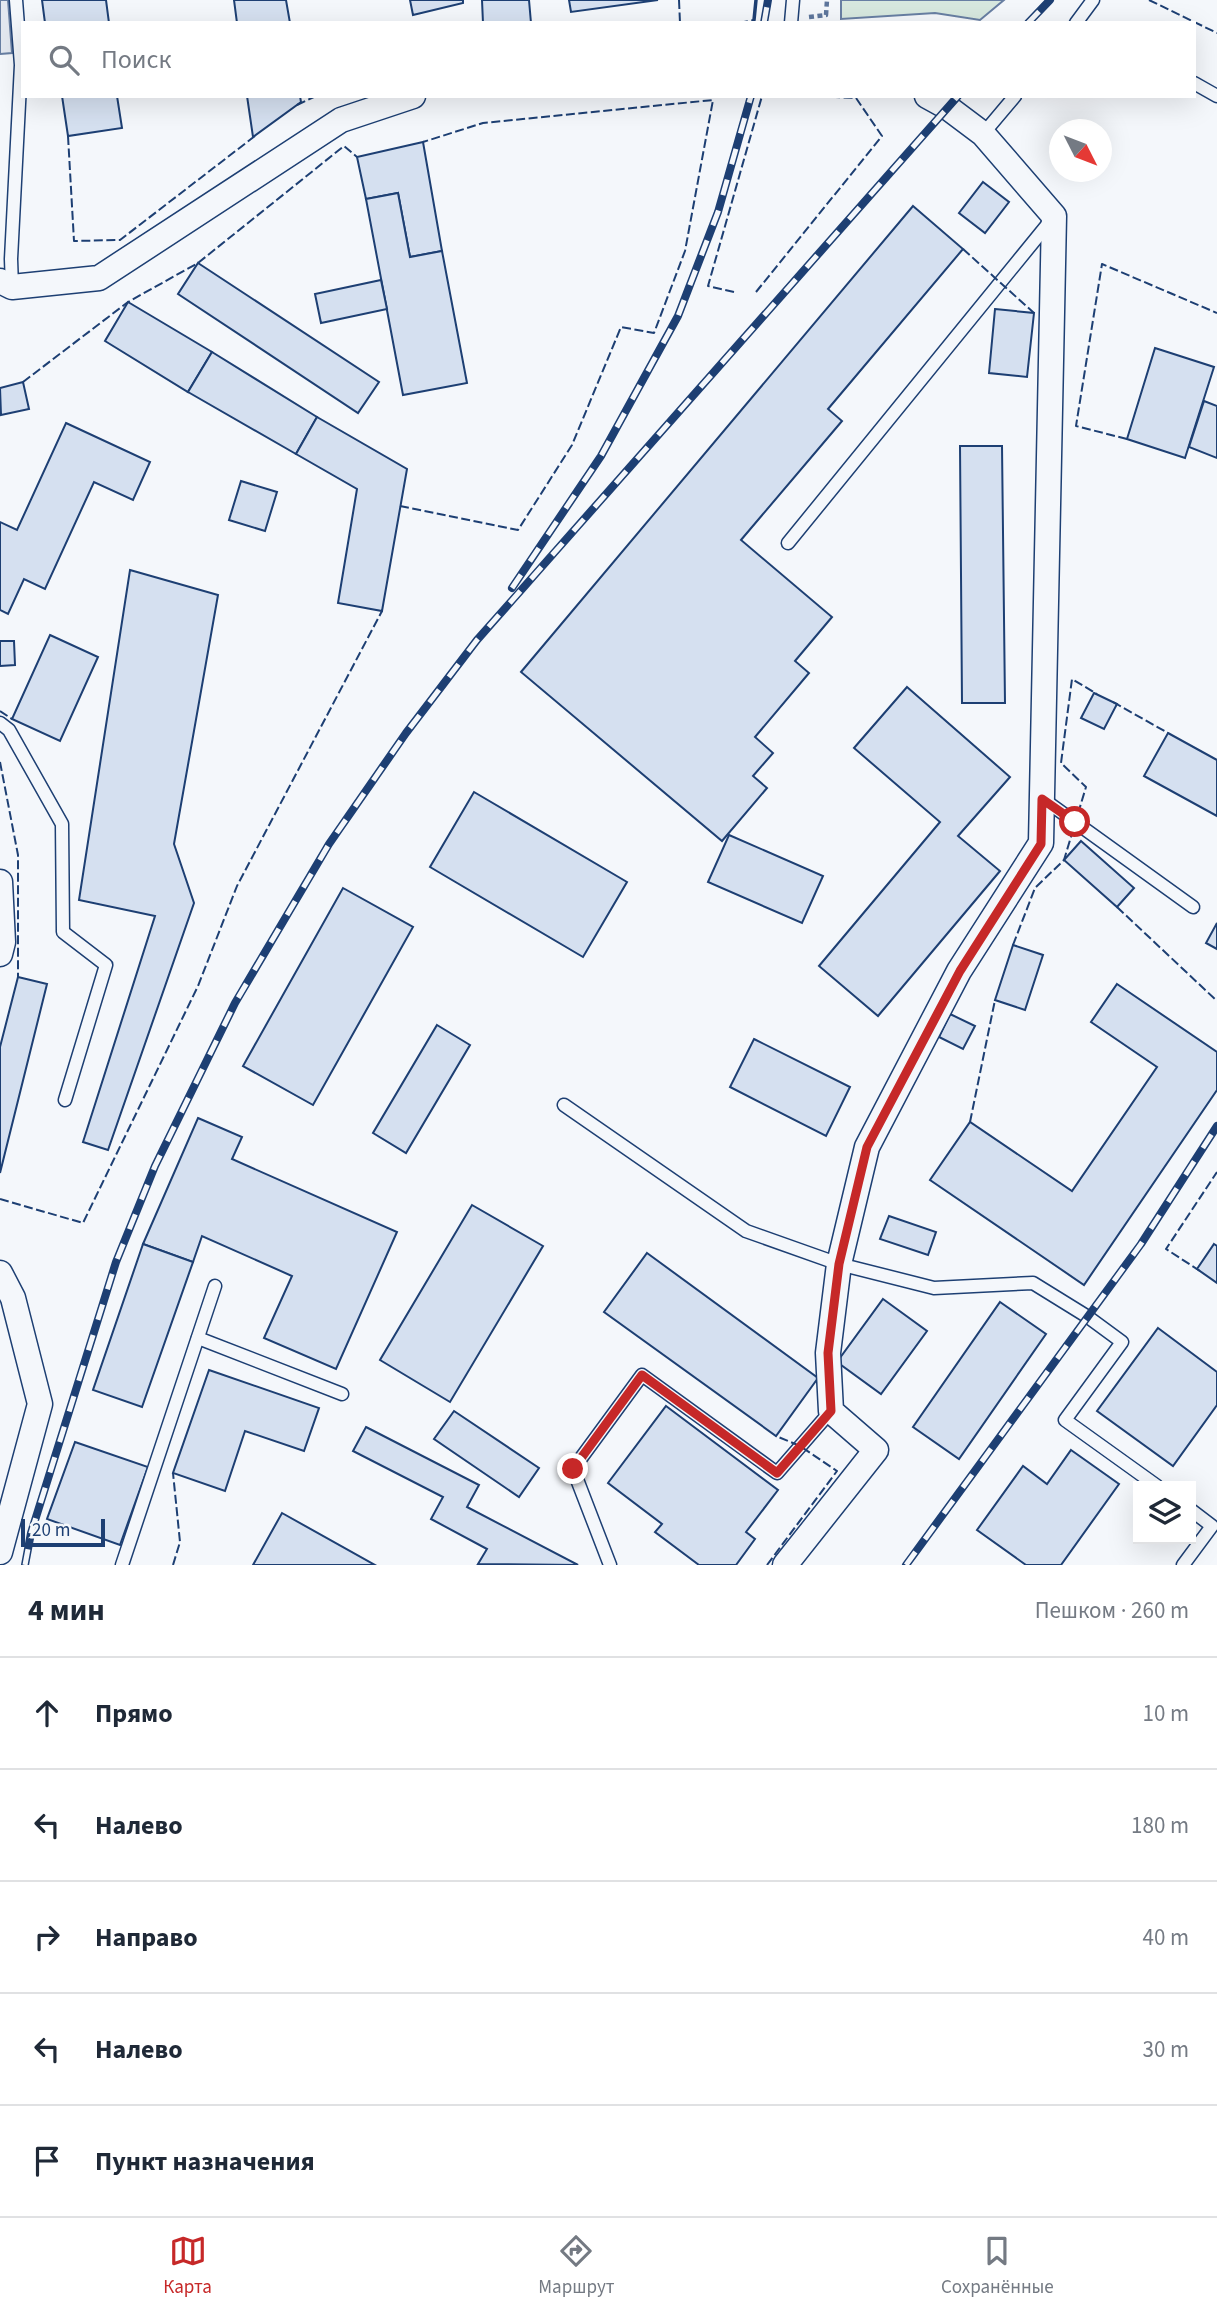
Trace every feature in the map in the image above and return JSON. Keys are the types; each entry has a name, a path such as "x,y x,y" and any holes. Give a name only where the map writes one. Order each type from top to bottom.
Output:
{"street":[{"path":"6,284 99,278 341,120 407,98"},
{"path":"785,1565 876,1450 831,1411 828,1353 839,1264 867,1147 960,971 1041,844 1055,216 983,134 931,98"},
{"path":"0,882 3,942 0,954"},
{"path":"0,1272 13,1298 40,1404 0,1552"}],"lane":[{"path":"6,284 10,260 21,65 16,0"},
{"path":"791,21 793,0"},
{"path":"1081,21 1093,0"},
{"path":"1196,84 1217,96"},
{"path":"983,134 1013,98"},
{"path":"788,544 1055,216"},
{"path":"0,723 9,730 62,824 63,932 106,964 65,1100"},
{"path":"1042,799 1193,907"},
{"path":"564,1105 746,1231 839,1264 934,1288 1033,1283 1088,1317 1122,1342 1065,1420 1150,1481"},
{"path":"122,1565 215,1286"},
{"path":"198,1338 342,1394"},
{"path":"610,1565 573,1469 642,1375 777,1473 831,1411"},
{"path":"1183,1565 1212,1526 1196,1514"}],"shaded area":[{"path":"0,0 8,0 12,53 0,54"},
{"path":"841,0 1004,0 980,20 935,13 841,19"}],"building":[{"path":"42,0 106,0 109,21 45,21"},
{"path":"234,0 286,0 290,21 237,21"},
{"path":"410,0 463,0 463,3 413,15"},
{"path":"482,0 529,0 531,21 483,21"},
{"path":"569,0 658,0 571,12"},
{"path":"62,98 117,98 122,128 68,136"},
{"path":"247,98 300,98 301,102 253,137"},
{"path":"423,142 442,251 410,257 398,193 366,199 357,157"},
{"path":"983,182 1009,202 985,233 959,213"},
{"path":"398,193 410,257 442,251 467,383 403,395 366,199"},
{"path":"913,206 963,249 828,409 842,421 741,540 832,617 795,661 809,673 755,737 773,753 753,776 767,788 722,841 521,672"},
{"path":"198,263 379,382 358,413 178,294"},
{"path":"381,280 387,309 321,323 315,294"},
{"path":"128,302 212,352 188,392 105,341"},
{"path":"995,309 1034,313 1027,377 989,373"},
{"path":"1155,348 1214,367 1185,458 1127,439"},
{"path":"212,352 317,417 296,454 188,392"},
{"path":"23,382 29,409 1,415 0,388"},
{"path":"1204,401 1217,406 1217,458 1189,447"},
{"path":"317,417 407,469 382,611 338,603 357,489 296,454"},
{"path":"66,423 150,462 133,500 94,482 45,589 24,579 8,614 0,610 0,522 17,530"},
{"path":"960,446 1002,446 1005,703 962,703"},
{"path":"241,481 277,492 265,531 229,520"},
{"path":"130,570 218,595 174,844 194,903 108,1150 83,1142 155,916 79,900"},
{"path":"50,635 98,657 60,741 12,719"},
{"path":"0,641 14,641 15,665 0,666"},
{"path":"907,687 1010,777 958,836 1000,871 878,1016 819,966 940,822 854,748"},
{"path":"1094,693 1117,704 1104,729 1081,718"},
{"path":"1168,733 1217,760 1217,816 1144,776"},
{"path":"474,792 627,882 583,957 430,867"},
{"path":"729,835 823,876 802,923 708,882"},
{"path":"1081,841 1134,888 1117,907 1064,860"},
{"path":"343,888 413,927 313,1105 243,1066"},
{"path":"1217,923 1217,949 1206,943"},
{"path":"1013,945 1043,955 1025,1010 995,1000"},
{"path":"18,977 47,984 0,1173 0,1047"},
{"path":"1117,984 1217,1052 1217,1090 1084,1285 930,1180 970,1122 1072,1191 1157,1067 1091,1022"},
{"path":"950,1014 975,1026 963,1049 939,1037"},
{"path":"437,1025 470,1045 406,1153 373,1133"},
{"path":"754,1039 850,1087 826,1136 730,1087"},
{"path":"198,1118 242,1137 232,1159 397,1232 336,1369 264,1338 292,1276 202,1236 193,1262 143,1244"},
{"path":"472,1205 543,1246 450,1402 380,1360"},
{"path":"889,1216 936,1232 928,1255 880,1239"},
{"path":"143,1244 193,1262 142,1407 93,1390"},
{"path":"1214,1244 1217,1246 1217,1283 1197,1269"},
{"path":"647,1253 818,1378 776,1436 604,1312"},
{"path":"883,1299 927,1331 881,1394 837,1362"},
{"path":"1000,1302 1046,1334 959,1459 913,1427"},
{"path":"1158,1328 1217,1372 1217,1405 1173,1466 1097,1411"},
{"path":"209,1370 319,1408 304,1451 245,1431 225,1491 173,1473"},
{"path":"666,1406 778,1490 746,1532 755,1539 736,1565 699,1565 655,1532 662,1524 608,1483"},
{"path":"454,1411 539,1468 519,1497 434,1439"},
{"path":"366,1427 479,1485 467,1507 578,1565 478,1564 487,1549 431,1519 443,1497 353,1451"},
{"path":"75,1442 148,1467 120,1545 47,1519"},
{"path":"1071,1450 1119,1484 1061,1565 1026,1565 977,1530 1023,1466 1047,1484"},
{"path":"282,1513 375,1565 253,1565"}],"railway":[{"path":"764,21 768,0"},
{"path":"1030,21 1050,0"},
{"path":"512,588 601,456 678,316 718,212 750,98"},
{"path":"25,1565 31,1533 116,1262 155,1166 235,1003 329,844 406,733 477,640 956,98"},
{"path":"906,1565 1141,1244 1217,1126"}],"fence":[{"path":"679,0 680,21"},
{"path":"1149,0 1192,21"},
{"path":"749,21 754,20"},
{"path":"1196,23 1217,33"},
{"path":"297,105 312,98"},
{"path":"734,292 708,286 761,98"},
{"path":"756,292 882,136 856,98"},
{"path":"400,506 518,530 572,445 621,327 654,333 685,251 713,100 483,123 423,142"},
{"path":"68,136 74,241 120,240 255,136"},
{"path":"23,382 128,302 198,263 344,146 357,157"},
{"path":"963,249 1034,313"},
{"path":"1127,439 1076,426 1102,264 1217,313"},
{"path":"0,1199 83,1223 198,986 237,886 382,611"},
{"path":"1013,945 1035,888 1064,860 1086,787 1061,763 1072,679 1097,694"},
{"path":"1113,702 1168,733"},
{"path":"0,711 12,719"},
{"path":"0,762 18,855 18,977"},
{"path":"1117,907 1217,1001"},
{"path":"970,1122 995,1000"},
{"path":"1200,1271 1166,1249 1217,1172"},
{"path":"767,1565 837,1471 800,1446 776,1436"},
{"path":"173,1473 180,1542 173,1565"}],"wall":[{"path":"754,20 756,0"}],"route":[{"path":"573,1469 642,1375 777,1473 831,1411 828,1353 839,1264 867,1147 960,971 1041,844 1042,799 1075,822"}]}
